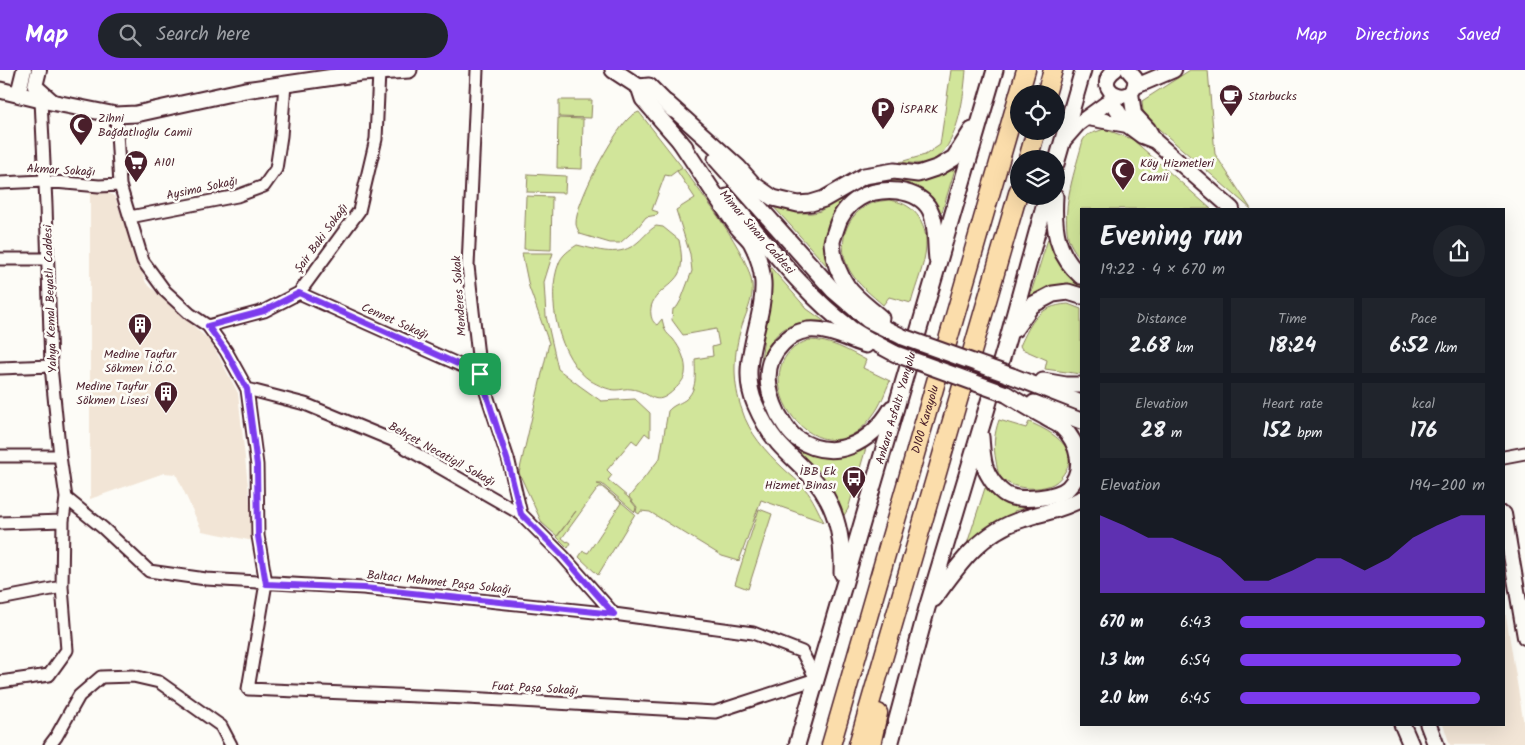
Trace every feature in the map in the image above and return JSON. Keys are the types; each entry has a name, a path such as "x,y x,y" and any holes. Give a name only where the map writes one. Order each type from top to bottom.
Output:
{"highway":[{"name":"D100 Karayolu","path":"1022,85 1026,70"},
{"path":"1049,85 1053,70"},
{"name":"D100 Karayolu","path":"831,745 1010,125"},
{"path":"858,745 1015,205"},
{"path":"871,745 904,586"}],"main road":[{"path":"0,90 116,116 136,114 245,90 361,73 409,70"},
{"name":"Mimar Sinan Caddesi","path":"613,70 639,88 642,99 807,290 851,328 896,354"},
{"name":"Ankara Asfaltı Yanyolu","path":"797,745 994,70"},
{"path":"1060,150 1083,70"},
{"name":"Mimar Sinan Caddesi","path":"639,88 649,86 667,103 832,290 868,320 903,337 1012,376"},
{"path":"667,103 738,167 753,184 773,198 798,204 824,199 864,176 894,171 918,174 939,168 954,158 981,117"},
{"path":"679,140 736,225 750,242 759,263 763,280 762,302 750,351 751,394 763,421 778,443 822,490 832,509 840,534 843,552 840,598"},
{"path":"903,337 848,288 836,266 832,242 838,220 848,206 866,194 884,190 904,192 918,197 929,209 933,219 938,267"},
{"path":"890,745 927,608 1008,338 1045,205"},
{"path":"1055,205 1056,232 1063,254 1080,275"},
{"path":"1008,338 1032,305 1053,294 1068,292 1080,296"},
{"path":"900,394 885,419 866,438 857,444 843,449 813,446 796,438 784,425 772,402 767,384 769,364 776,350 791,335 808,330 825,331 896,354 1080,421"},
{"path":"1012,376 1066,385 1080,384"},
{"path":"1012,376 1080,403"},
{"path":"980,429 987,473 1008,496 1040,498 1068,488 1078,472 1080,458 1070,437 1061,427 1006,394"},
{"path":"927,608 962,561 980,542 994,532 1022,519 1067,508 1080,500"},
{"path":"1403,726 1411,745"},
{"path":"1429,726 1436,745"}],"street":[{"path":"18,94 24,70"},
{"path":"39,70 35,86 47,101"},
{"name":"Menderes Sokak","path":"477,70 468,266 480,374 508,462 521,514"},
{"path":"1115,70 1109,75 1107,84 1127,125"},
{"path":"1130,70 1135,78 1133,90 1134,114 1148,129 1155,141 1231,208"},
{"path":"1063,141 1078,124 1113,98 1124,96 1174,70"},
{"name":"Şair Baki Sokağı","path":"208,326 264,311 299,293 359,211 376,139 379,72"},
{"name":"Aysima Sokağı","path":"130,217 236,196 264,186 276,169 281,136 284,84"},
{"name":"Yahya Kemal Beyatlı Caddesi","path":"0,682 49,675 67,650 62,587 62,521 66,498 51,366 44,181 47,101"},
{"path":"116,116 120,185 143,261 166,291 190,314 208,326 226,351 247,389 257,465 258,536 266,584"},
{"path":"1088,118 1127,125 1142,136 1155,141"},
{"name":"Akmar Sokağı","path":"0,182 44,181 99,186 120,185"},
{"path":"0,258 48,259"},
{"name":"Cennet Sokağı","path":"299,293 480,374"},
{"path":"0,368 51,366"},
{"name":"Behçet Necatigil Sokağı","path":"247,389 305,404 392,440 521,514 563,556 614,614"},
{"path":"1505,457 1525,452"},
{"path":"0,456 60,456"},
{"name":"Baltacı Mehmet Paşa Sokağı","path":"66,498 103,528 148,571 206,579 266,584 364,588 614,614 753,632 802,652 816,679"},
{"path":"1505,520 1525,637"},
{"path":"0,522 62,521"},
{"name":"Fuat Paşa Sokağı","path":"266,584 248,689 457,697 715,712 816,679"},
{"path":"0,599 62,587"},
{"path":"50,745 78,696 101,677 134,676 159,682 167,687 221,726 231,745"}],"shaded area":[{"path":"90,192 108,192 115,197 146,283 211,342 238,393 254,541 202,531 176,474 164,473 90,499"},
{"path":"1505,610 1525,731 1525,745 1450,745 1444,726 1505,726"}],"green space":[{"path":"951,70 966,70 958,121 948,145 940,155 931,161 924,163 900,162 925,155 940,145"},
{"path":"1190,70 1208,70 1215,154 1250,208 1152,123 1143,111 1142,101"},
{"path":"559,100 592,100 591,118 559,117"},
{"path":"639,112 682,167 670,176 665,175 652,210 658,212 657,215 646,217 620,243 610,243 580,234 576,225 577,214 588,185 622,126 630,117"},
{"path":"558,118 583,119 582,169 557,168"},
{"path":"1104,129 1132,139 1210,208 1080,208 1080,259 1068,237 1067,213 1073,176 1083,140 1087,135"},
{"path":"683,168 734,241 749,271 752,296 740,332 735,361 737,391 745,418 764,449 808,493 824,522 761,500 739,561 722,556 650,512 641,511 639,514 636,512 637,507 629,497 660,458 668,411 685,400 692,391 695,381 695,359 713,356 712,347 719,345 716,329 683,335 672,320 673,309 677,307 681,300 692,271 690,254 676,210 695,198 677,171"},
{"path":"955,169 942,212 938,211 915,189 883,180 892,178 919,181 938,177"},
{"path":"528,174 566,176 565,193 527,192"},
{"path":"844,194 847,197 833,213 825,237 828,267 772,205 796,212 814,213 820,211"},
{"path":"526,196 552,197 551,250 524,249"},
{"path":"888,200 905,205 917,214 926,237 922,267 911,303 889,297 883,305 857,281 846,262 843,242 845,232 855,214 875,202"},
{"path":"656,226 663,227 679,240 681,263 678,275 653,302 651,315 657,325 662,319 666,331 680,351 685,369 684,378 678,386 668,395 657,399 638,390 616,390 600,386 580,371 563,344 555,310 554,293 555,277 560,260 577,245 609,251 624,250 638,242"},
{"path":"1048,239 1062,263 1080,282 1080,289 1055,286 1043,289 1030,296"},
{"path":"522,253 553,253 544,282 546,316 558,369 601,401 635,399 650,413 650,437 645,433 637,444 632,440 607,470 612,475 608,480 628,497 636,507 635,512 602,484 597,484 601,485 635,514 598,575 579,557 583,551 588,553 621,503 602,487 599,487 562,538 571,543 568,548 557,537 576,511 557,536 542,523 519,473 549,343 529,287"},
{"path":"766,262 807,309 824,321 798,323 783,329 770,343 761,361 764,336 760,335 771,292"},
{"path":"1068,304 1080,309 1080,374 1045,369 1047,360 1022,349 1020,346 1037,317 1049,308"},
{"path":"809,340 817,340 838,346 866,360 863,368 890,381 876,411 852,435 830,439 809,432 792,416 782,395 779,374 788,354"},
{"path":"999,420 1026,428 1029,422 1052,434 1065,446 1069,453 1069,461 1066,470 1059,480 1040,488 1025,488 1017,487 1000,476 994,450"},
{"path":"866,448 848,509 843,517 838,504 797,456 801,451 819,457 834,458 849,455"},
{"path":"985,488 994,496 1004,501 1025,508 1014,511 1015,514 993,525 967,544"},
{"path":"759,509 772,514 748,589 735,584"}],"place":[{"name":"Starbucks","path":"1231,117"},
{"name":"İSPARK","path":"883,130"},
{"name":"Zihni Bağdatlıoğlu Camii","path":"81,146"},
{"name":"A101","path":"136,183"},
{"name":"Köy Hizmetleri Camii","path":"1123,191"},
{"name":"Medine Tayfur Sökmen İ.Ö.O.","path":"140,346"},
{"name":"Medine Tayfur Sökmen Lisesi","path":"166,414"},
{"name":"İBB Ek Hizmet Binası","path":"854,499"}],"route":[{"path":"299,293 480,374 508,462 521,514 563,556 614,614 364,588 288,583 266,584 258,536 257,465 247,389 226,351 208,326 264,311 299,293"}]}
